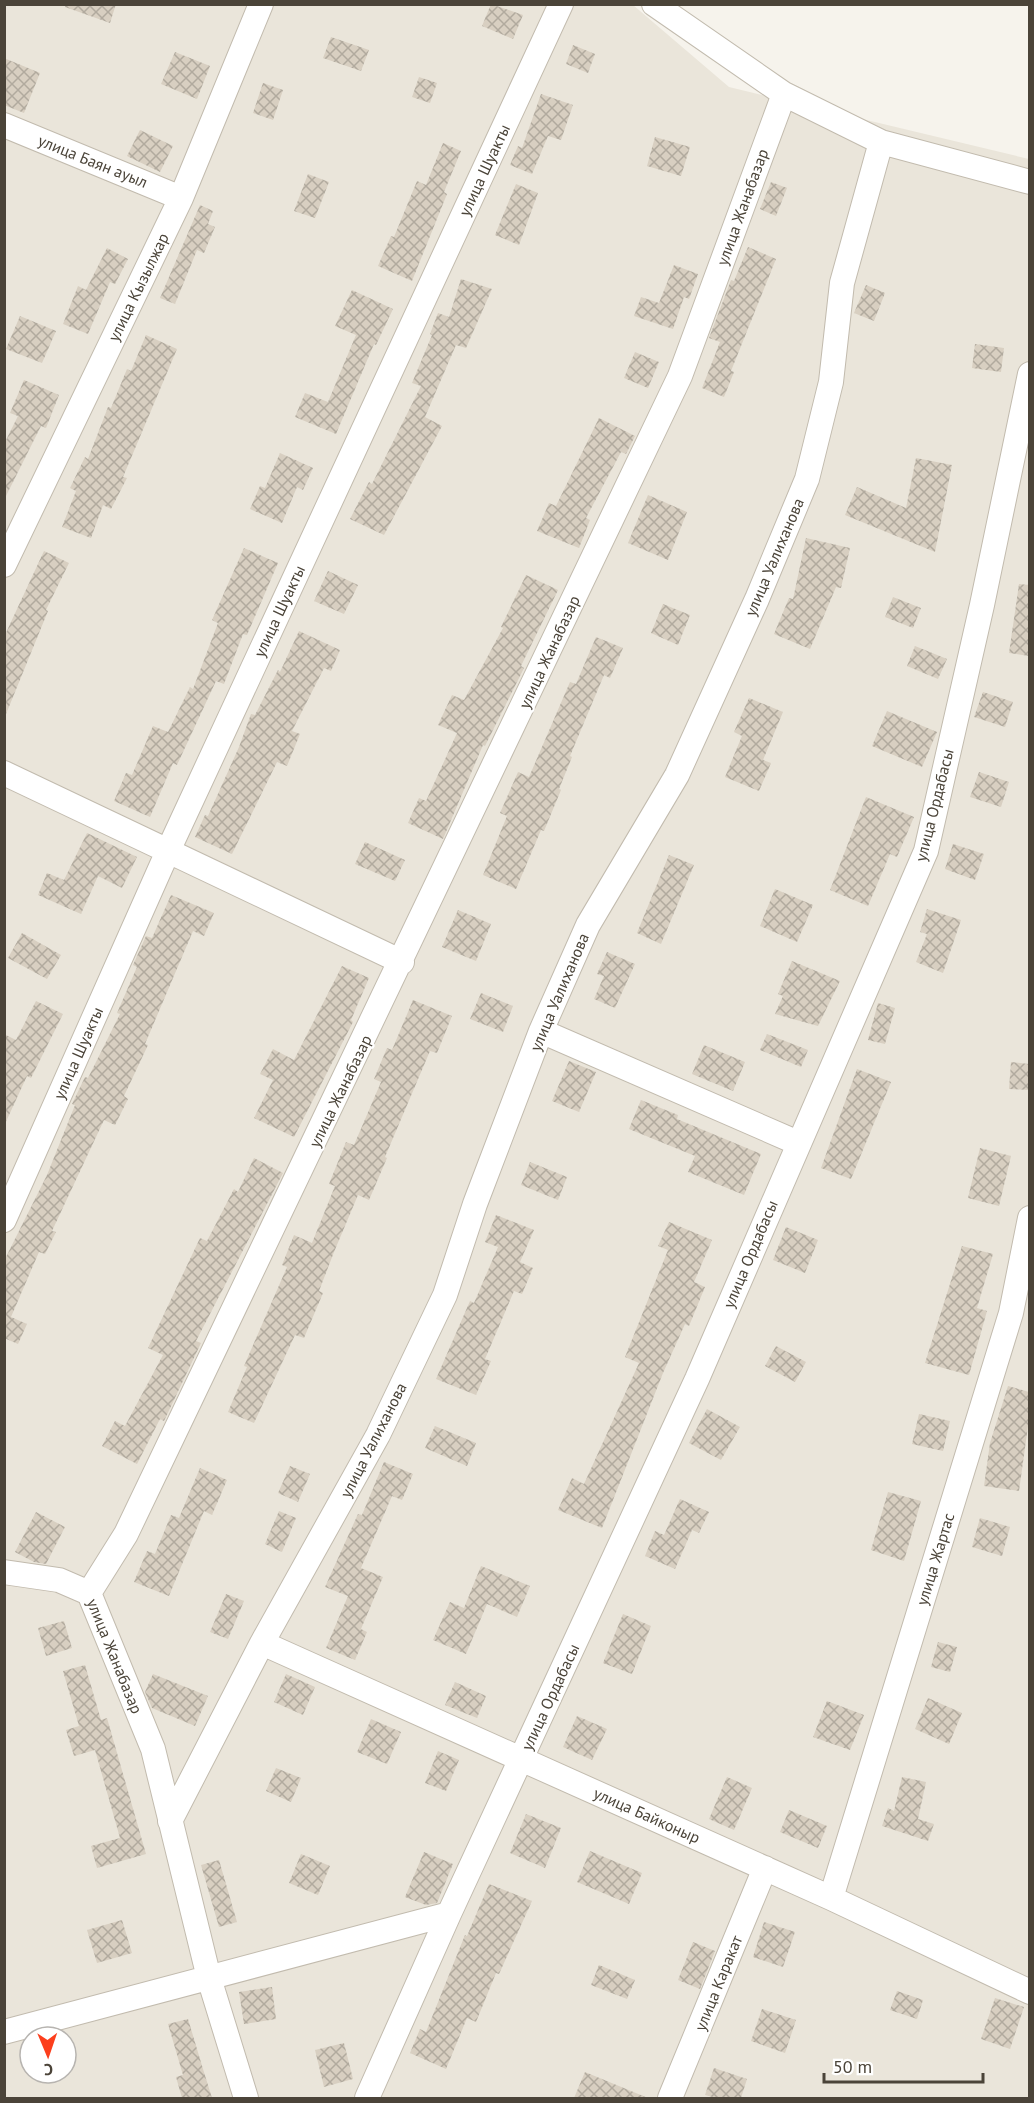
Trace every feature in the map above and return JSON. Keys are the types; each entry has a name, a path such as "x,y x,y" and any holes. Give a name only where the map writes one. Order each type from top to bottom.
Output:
{"street":[{"name":"улица Кызылжар","path":"4,565 181,198 261,4"},
{"name":"улица Шуакты","path":"4,1220 168,850 561,4"},
{"path":"654,4 784,94 882,141 1029,182"},
{"name":"улица Жанабазар","path":"246,2098 209,1978 153,1749 89,1593 126,1534 402,962 680,376 784,94"},
{"name":"улица Баян ауыл","path":"4,125 181,198"},
{"name":"улица Уалиханова","path":"170,1821 262,1642 378,1435 445,1295 475,1204 541,1031 588,925 677,775 757,599 807,479 831,382 842,283 882,141"},
{"name":"улица Ордабасы","path":"367,2098 449,1914 697,1379 926,850 982,605 1029,374"},
{"path":"4,773 402,962"},
{"path":"541,1031 798,1143"},
{"name":"улица Жартас","path":"831,1898 1011,1313 1029,1218"},
{"path":"4,1572 59,1580 89,1593"},
{"name":"улица Байконыр","path":"262,1642 831,1898 1029,1992"},
{"name":"улица Каракат","path":"670,2098 765,1868"},
{"path":"4,2032 449,1914"}],"shaded area":[{"path":"5,5 633,5 729,87 1029,159 1029,2098 5,2098"}],"building":[{"path":"66,4 116,4 110,23 65,7"},
{"path":"491,4 523,15 513,39 482,26"},
{"path":"331,37 369,50 361,71 323,58"},
{"path":"573,45 595,54 588,73 566,64"},
{"path":"175,52 210,66 197,99 161,84"},
{"path":"4,58 40,73 24,113 4,105"},
{"path":"419,77 437,83 430,103 412,97"},
{"path":"263,83 283,90 273,120 253,113"},
{"path":"541,94 573,105 561,140 548,136 532,174 510,165 518,146 522,148"},
{"path":"140,130 173,146 160,172 127,156"},
{"path":"655,137 690,147 681,176 647,166"},
{"path":"443,143 461,151 444,192 447,194 412,281 378,266 391,236 394,237 417,181 426,185"},
{"path":"308,174 329,182 315,218 294,211"},
{"path":"771,182 787,188 776,216 760,209"},
{"path":"516,184 538,193 519,245 495,235"},
{"path":"200,205 213,211 208,224 215,227 204,253 197,250 175,304 160,298"},
{"path":"748,247 776,259 731,371 734,372 724,397 702,388 720,342 709,338 731,280 734,281"},
{"path":"107,248 128,259 115,284 110,282 88,334 63,324 78,286 86,290"},
{"path":"674,265 698,274 689,299 684,297 673,329 634,316 641,297 659,303"},
{"path":"461,279 492,289 466,348 456,345 425,417 442,426 384,535 350,519 369,482 372,484 421,386 412,383 432,335 430,334 438,313 449,317"},
{"path":"866,285 885,293 874,321 854,313"},
{"path":"352,290 393,309 376,345 374,344 336,434 295,417 305,393 328,402 356,335 335,326"},
{"path":"20,316 56,331 42,363 6,349"},
{"path":"146,335 177,349 123,477 127,478 111,509 103,505 91,538 62,527 76,491 70,488 85,457 88,459 108,407 111,408 127,369 131,371"},
{"path":"975,344 1004,348 1001,372 972,368"},
{"path":"635,352 659,362 648,388 624,378"},
{"path":"24,380 59,395 46,428 41,426 4,500 4,444 18,416 10,413"},
{"path":"599,418 635,436 626,454 621,452 586,518 590,520 579,548 537,531 549,503 556,506"},
{"path":"280,453 313,468 303,490 297,487 282,523 250,509 260,486 265,488"},
{"path":"916,458 952,465 935,552 845,515 857,487 906,508"},
{"path":"648,495 687,512 668,560 628,543"},
{"path":"806,538 850,548 841,588 836,587 810,649 774,634 789,598 793,599"},
{"path":"244,548 278,563 247,635 243,634 224,684 216,681 177,765 173,763 150,817 114,801 126,773 132,775 153,726 168,732 190,687 193,689 218,623 212,620"},
{"path":"44,551 69,563 46,610 48,611 4,719 4,637"},
{"path":"328,571 358,585 344,614 314,601"},
{"path":"526,575 558,590 521,666 524,668 485,746 483,745 443,839 408,823 419,798 426,801 457,733 438,725 452,695 464,700 503,628 501,627"},
{"path":"1019,584 1029,585 1029,656 1009,653"},
{"path":"893,597 921,608 913,628 885,617"},
{"path":"663,604 690,615 678,645 651,633"},
{"path":"299,631 340,650 331,671 324,668 292,731 300,734 287,766 277,762 232,854 195,837 205,815 208,816 251,714 255,715 278,670 280,672"},
{"path":"596,637 623,648 610,678 604,675 570,756 572,757 559,789 561,790 516,889 483,875 507,816 500,813 518,772 529,777 570,682 576,684"},
{"path":"915,646 947,659 938,679 907,666"},
{"path":"983,692 1013,702 1005,727 974,717"},
{"path":"749,698 783,712 763,760 771,763 759,791 725,777 742,736 734,732"},
{"path":"887,711 937,732 922,767 872,746"},
{"path":"979,772 1009,782 1001,807 970,797"},
{"path":"866,797 914,817 897,857 890,854 868,906 830,890"},
{"path":"87,833 137,857 122,888 98,876 81,914 38,895 47,873 64,880"},
{"path":"365,842 405,860 395,881 355,864"},
{"path":"953,844 984,854 975,880 945,869"},
{"path":"669,855 694,865 661,944 637,933"},
{"path":"775,889 813,905 797,942 760,926"},
{"path":"171,895 214,913 204,936 193,931 145,1044 148,1045 124,1096 128,1099 115,1125 104,1120 52,1231 56,1232 45,1254 39,1252 11,1317 27,1324 18,1344 4,1338 4,1261 47,1175 75,1105 72,1104 85,1077 88,1078 120,1014 117,1013 137,967 133,965 146,936 152,938"},
{"path":"927,909 961,920 943,973 916,962 927,934 920,932"},
{"path":"458,910 491,924 476,961 442,947"},
{"path":"22,933 61,955 47,979 8,958"},
{"path":"607,952 635,964 615,1008 594,999 604,976 597,974"},
{"path":"792,961 840,981 818,1026 775,1014 783,996 778,994"},
{"path":"342,966 369,978 351,1020 353,1022 294,1137 254,1118 273,1080 260,1074 273,1049 294,1060"},
{"path":"481,993 513,1006 503,1032 470,1019"},
{"path":"413,1000 452,1016 437,1053 430,1051 369,1200 358,1195 319,1291 323,1293 304,1338 295,1335 254,1423 228,1412 247,1367 244,1366 287,1267 282,1265 294,1235 312,1243 335,1186 329,1184 346,1142 354,1145 381,1082 374,1079 387,1048 392,1050"},
{"path":"36,1001 63,1014 31,1078 27,1076 4,1126 4,1034 16,1040"},
{"path":"878,1003 895,1008 885,1044 868,1040"},
{"path":"767,1034 808,1050 801,1067 760,1050"},
{"path":"704,1045 745,1062 733,1091 692,1074"},
{"path":"569,1061 596,1072 579,1112 552,1101"},
{"path":"1011,1062 1029,1064 1029,1090 1009,1089"},
{"path":"857,1069 891,1082 851,1179 821,1168"},
{"path":"641,1100 678,1115 677,1119 761,1154 744,1195 688,1172 695,1156 629,1129"},
{"path":"980,1148 1011,1156 999,1206 968,1198"},
{"path":"254,1158 283,1173 196,1341 201,1343 164,1421 160,1419 137,1464 102,1446 115,1421 125,1426 163,1355 148,1348 200,1238 207,1241 234,1189 238,1192"},
{"path":"530,1162 567,1177 558,1200 521,1185"},
{"path":"496,1215 534,1230 520,1262 533,1268 522,1294 514,1291 485,1359 491,1361 476,1395 436,1379 470,1301 474,1303 498,1247 485,1242"},
{"path":"669,1222 712,1240 694,1282 705,1287 689,1326 685,1324 663,1373 602,1528 558,1510 572,1478 584,1484 639,1363 625,1357 668,1250 658,1246"},
{"path":"786,1227 818,1240 805,1273 773,1260"},
{"path":"962,1246 993,1254 977,1308 987,1311 969,1375 925,1363"},
{"path":"776,1346 806,1362 795,1382 765,1366"},
{"path":"1008,1386 1029,1392 1029,1419 1019,1491 984,1486 990,1443"},
{"path":"707,1409 740,1427 721,1460 689,1443"},
{"path":"919,1414 950,1421 943,1451 912,1444"},
{"path":"435,1426 476,1443 467,1466 425,1448"},
{"path":"384,1462 413,1474 402,1500 392,1496 361,1568 383,1577 361,1629 367,1632 355,1660 326,1648 348,1596 325,1587 358,1514 362,1515"},
{"path":"290,1466 310,1474 298,1502 278,1493"},
{"path":"200,1468 227,1480 212,1515 204,1511 169,1596 134,1582 147,1551 155,1554 171,1515 179,1518"},
{"path":"888,1492 921,1501 904,1561 871,1550"},
{"path":"680,1499 709,1512 699,1533 692,1530 675,1569 645,1556 655,1531 664,1535"},
{"path":"279,1511 296,1518 282,1552 265,1544"},
{"path":"36,1512 65,1527 46,1564 34,1562 15,1552"},
{"path":"980,1518 1010,1527 1002,1556 972,1547"},
{"path":"481,1566 530,1586 517,1617 487,1604 466,1654 433,1640 450,1602 464,1608"},
{"path":"226,1594 244,1601 228,1639 210,1632"},
{"path":"623,1614 651,1626 632,1674 603,1663"},
{"path":"64,1621 72,1648 46,1656 38,1628"},
{"path":"938,1642 957,1647 950,1672 931,1667"},
{"path":"85,1665 101,1720 107,1718 146,1854 97,1868 91,1846 120,1838 95,1750 74,1756 66,1730 79,1726 63,1671"},
{"path":"153,1674 208,1696 195,1726 152,1708 145,1692"},
{"path":"286,1674 315,1687 303,1715 274,1702"},
{"path":"455,1682 486,1696 477,1718 445,1705"},
{"path":"928,1698 962,1713 949,1744 915,1729"},
{"path":"827,1701 864,1715 850,1750 813,1737"},
{"path":"577,1716 607,1729 592,1760 563,1747"},
{"path":"371,1719 401,1732 387,1764 357,1752"},
{"path":"438,1751 459,1760 446,1791 425,1783"},
{"path":"276,1768 301,1778 291,1802 266,1791"},
{"path":"727,1777 752,1788 734,1830 709,1819"},
{"path":"902,1777 926,1782 918,1819 934,1824 928,1841 882,1826 888,1808 894,1811"},
{"path":"789,1810 827,1826 818,1848 780,1832"},
{"path":"526,1814 561,1828 545,1868 510,1853"},
{"path":"590,1851 642,1873 629,1904 577,1882"},
{"path":"424,1852 453,1864 437,1903 426,1905 405,1897"},
{"path":"301,1854 330,1866 318,1895 289,1883"},
{"path":"219,1860 237,1922 219,1927 201,1865"},
{"path":"489,1884 532,1901 499,1974 496,1973 476,2022 467,2018 446,2069 410,2053 420,2029 426,2032 465,1935 467,1936"},
{"path":"122,1920 132,1953 97,1963 87,1930"},
{"path":"764,1922 795,1932 783,1967 753,1957"},
{"path":"693,1942 715,1951 700,1989 678,1980"},
{"path":"599,1965 635,1980 627,1999 591,1985"},
{"path":"272,1987 276,2019 244,2024 239,1992"},
{"path":"897,1991 923,2000 917,2019 890,2010"},
{"path":"995,1998 1024,2007 1010,2049 981,2039"},
{"path":"762,2009 796,2020 785,2053 751,2041"},
{"path":"188,2019 212,2098 182,2098 176,2077 183,2075 168,2024"},
{"path":"344,2043 353,2079 324,2087 315,2050"},
{"path":"714,2068 747,2079 741,2098 716,2098 705,2095"},
{"path":"585,2072 648,2098 574,2098"}]}
